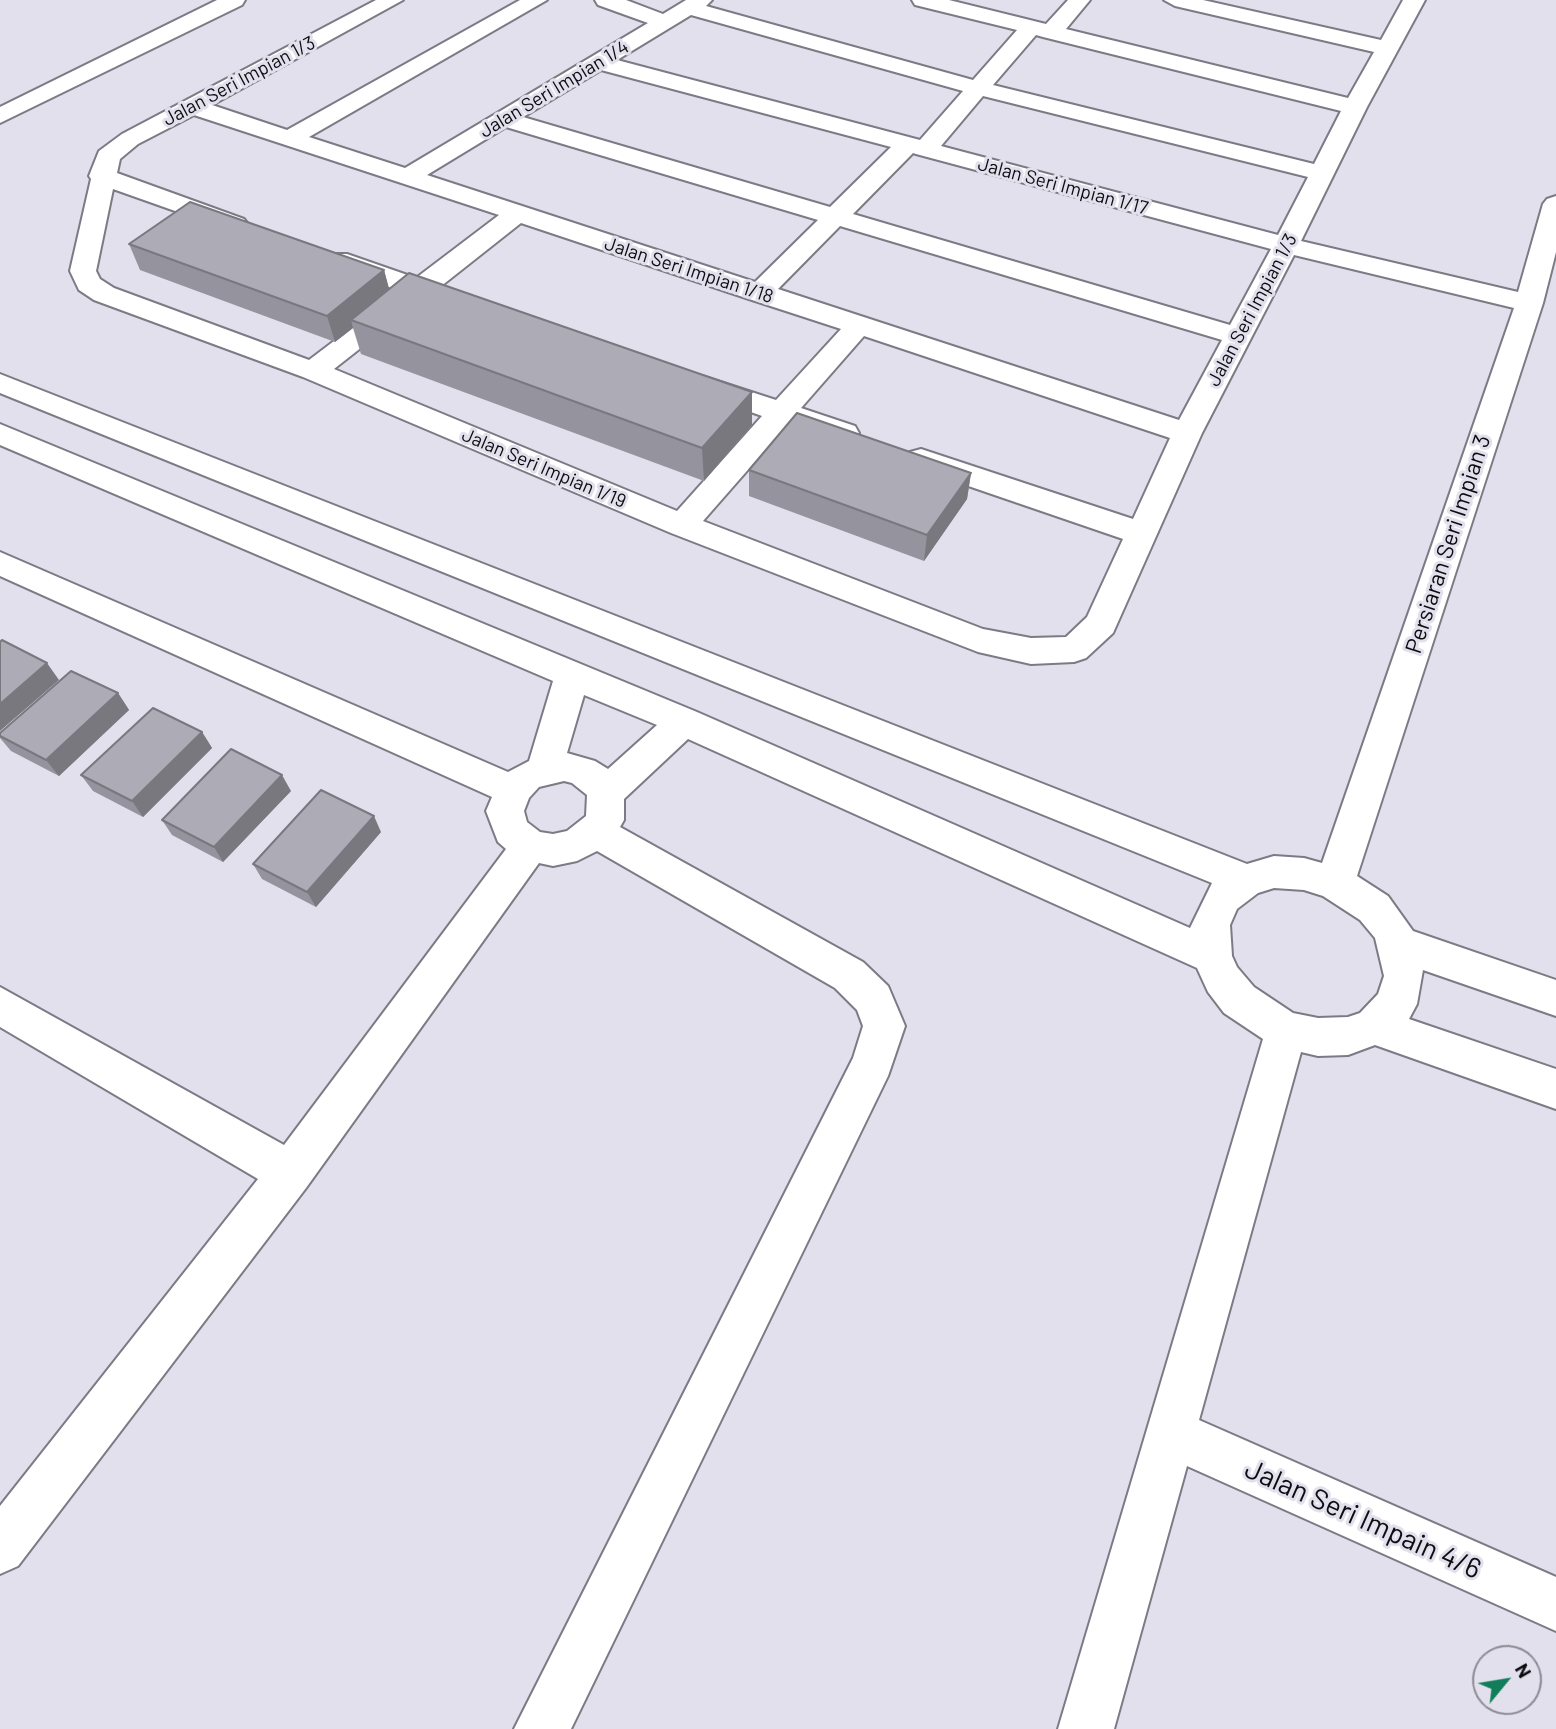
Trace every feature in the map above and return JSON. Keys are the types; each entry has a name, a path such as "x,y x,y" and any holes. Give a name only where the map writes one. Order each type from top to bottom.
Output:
{"main road":[{"path":"73,56 201,0"},
{"path":"0,116 234,0"},
{"name":"Jalan Seri Impian 1/3","path":"102,176 108,156 117,148 392,0"},
{"path":"290,138 537,0"},
{"path":"606,0 666,22"},
{"path":"923,0 1355,107"},
{"path":"760,293 833,218 917,147 1041,30 1079,0"},
{"path":"1175,0 1387,48"},
{"name":"Jalan Seri Impian 1/3","path":"1101,624 1187,433 1286,246 1355,107 1414,0"},
{"path":"695,4 978,88 1323,173"},
{"name":"Jalan Seri Impian 1/4","path":"407,177 695,4"},
{"name":"Jalan Seri Impian 1/17","path":"598,62 1286,246 1529,303"},
{"name":"Jalan Seri Impian 1/18","path":"191,106 1187,433"},
{"path":"504,119 1239,336"},
{"path":"102,176 254,230"},
{"name":"Jalan Seri Impian 1/19","path":"102,176 83,271 89,284 104,294 313,371 682,525 978,640 1031,651 1074,649 1101,624"},
{"name":"Persiaran Seri Impian 3","path":"1335,883 1529,303 1556,204"},
{"path":"313,371 518,213"},
{"path":"318,253 472,306"},
{"path":"682,525 859,326"},
{"path":"677,377 1142,533"},
{"path":"0,383 1246,880"},
{"path":"0,434 684,722 1212,956"},
{"path":"0,563 513,790"},
{"path":"544,770 572,677"},
{"path":"542,1729 873,1062 884,1026 873,999 849,975 601,813 597,780 582,771 564,767 544,770 526,777 513,790 505,811 511,831 530,846 553,850 577,845 601,813 684,722"},
{"path":"0,1548 290,1172 530,846"},
{"path":"1284,873 1304,874 1335,883 1374,908 1399,944 1404,976 1396,1004 1375,1026 1338,1036 1318,1037 1286,1030 1261,1017 1240,1000 1222,979 1212,956 1210,925 1222,898 1246,880 1284,873"},
{"path":"1399,944 1556,998"},
{"path":"0,1005 290,1172"},
{"path":"1375,1026 1556,1089"},
{"path":"1086,1729 1286,1030"},
{"name":"Jalan Seri Impain 4/6","path":"1170,1433 1556,1604"}],"building":[{"path":"190,202 384,270 327,316 129,244"},
{"path":"409,273 752,392 702,448 351,320"},
{"path":"797,413 971,473 927,535 749,470"},
{"path":"2,640 47,663 0,704 0,642"},
{"path":"71,671 118,693 46,760 0,736 0,733"},
{"path":"153,708 202,732 132,801 81,775"},
{"path":"231,749 282,775 214,847 162,820"},
{"path":"321,790 374,816 307,892 253,864"}]}
